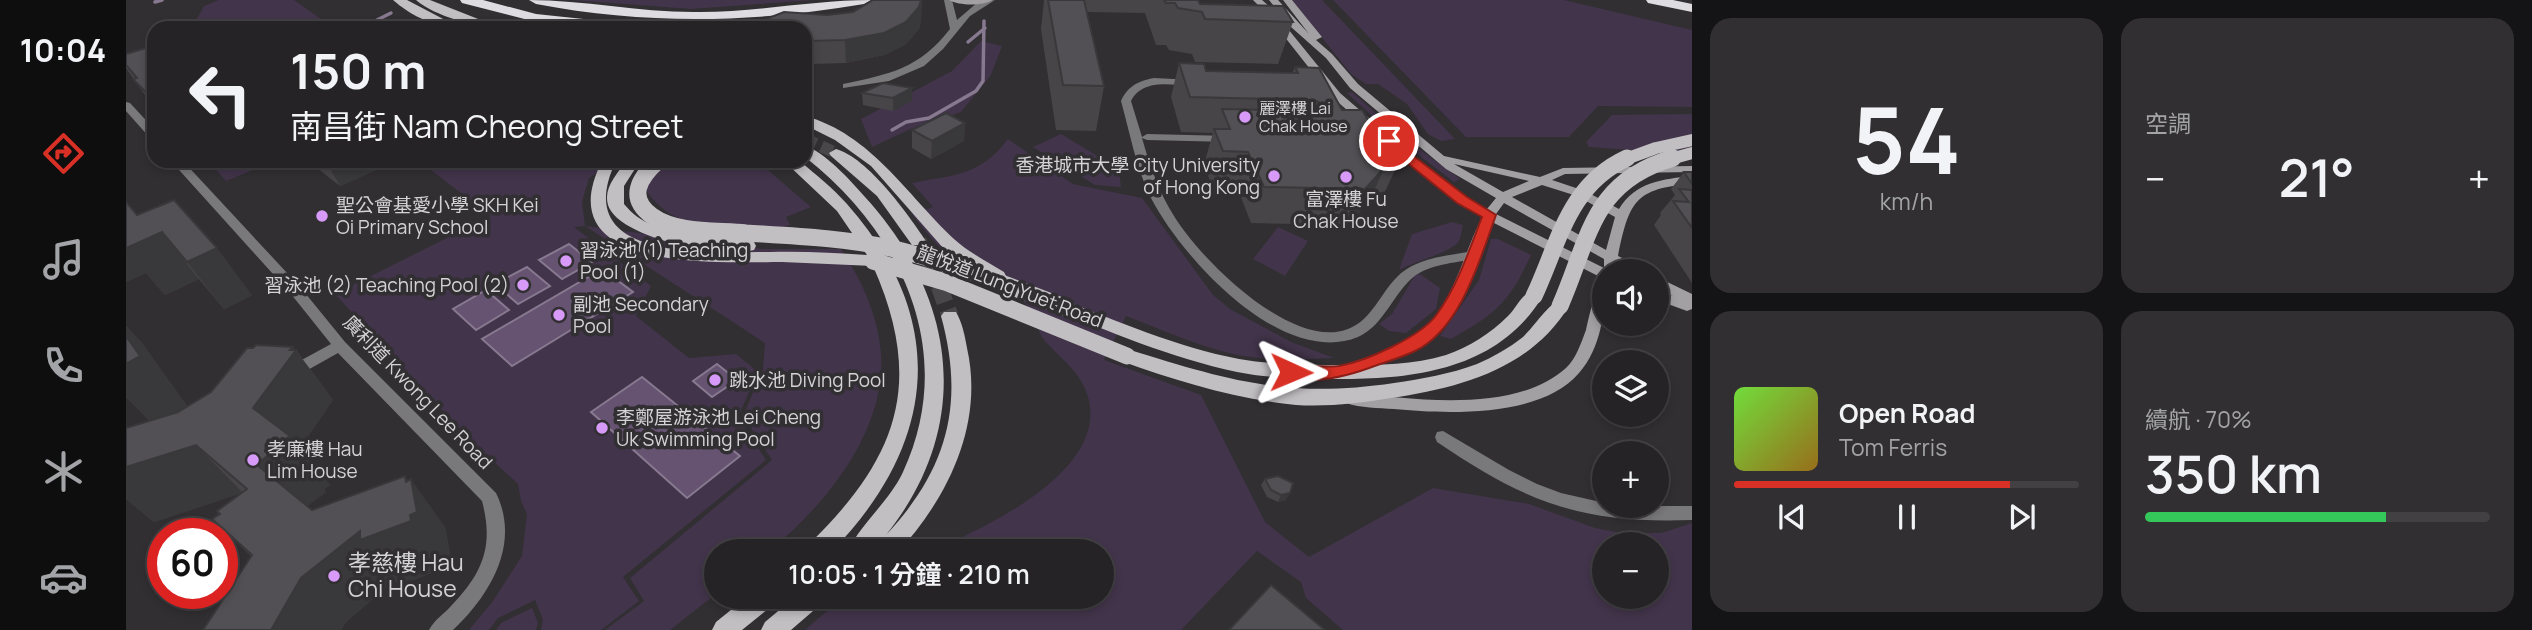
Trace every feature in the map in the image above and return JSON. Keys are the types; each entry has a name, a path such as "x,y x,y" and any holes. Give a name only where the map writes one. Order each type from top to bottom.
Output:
{"highway":[{"path":"467,0 536,18 564,21"},
{"path":"536,0 610,12 709,16 800,10 864,0"},
{"path":"1653,0 1692,8"},
{"path":"782,21 879,6"}],"main road":[{"path":"399,0 416,11 442,21"},
{"path":"422,0 477,21"},
{"path":"950,0 990,0"},
{"path":"1257,0 1336,95 1425,172 1462,200 1536,242 1592,262"},
{"path":"1273,0 1294,25 1329,56 1362,93 1436,155 1595,259"},
{"path":"1287,0 1318,37 1329,56"},
{"path":"1294,25 1321,75"},
{"name":"龍悅道 Lung Yuet Road","path":"812,123 840,137 876,163 938,233 965,257 1009,282 1142,337 1226,363 1291,372 1396,373 1421,369 1464,355 1499,335 1520,316 1534,296 1568,212 1588,185 1602,172 1641,152 1692,140"},
{"path":"836,153 861,170 885,194 918,241"},
{"name":"龍悅道 Lung Yuet Road","path":"1342,398 1439,384 1476,372 1524,347 1545,327 1560,306 1591,220 1610,192 1639,172 1692,153"},
{"path":"1436,155 1482,169 1579,190 1622,216"},
{"name":"龍悅道 Lung Yuet Road","path":"606,168 597,192 598,210 609,229 633,245 689,257 811,257 873,261 945,282 1127,356 1184,375 1291,397 1342,398 1403,405 1514,400 1535,393 1572,371 1581,358 1592,330"},
{"path":"628,168 615,190 616,201 620,211 644,230 685,242 821,251 873,261"},
{"path":"649,168 643,174 636,192 644,210 665,223 703,231 808,237 888,248 948,264 1067,308"},
{"path":"803,168 841,207 878,261 900,310 910,353 909,395 898,438 889,459 859,506 828,539"},
{"path":"808,168 864,205 900,256 922,298 937,356 935,411 923,452 898,499 868,539"},
{"path":"1503,197 1563,171 1692,169"},
{"path":"1610,259 1622,216 1637,194 1677,181 1692,180"},
{"name":"龍悅道 Lung Yuet Road","path":"1340,372 1409,347 1432,330 1455,299 1489,215 1503,197"},
{"path":"1669,288 1692,300"},
{"path":"1669,300 1692,308"},
{"path":"895,539 915,515 952,443 963,391 961,363 950,316"},
{"path":"723,630 750,609"},
{"path":"773,630 798,609"}],"street":[{"path":"950,0 954,28"},
{"path":"847,86 890,77 920,64 942,45 968,11 990,0"},
{"path":"1203,83 1154,81 1135,86 1129,91 1126,101 1157,199 1177,229 1217,277 1236,295 1283,326 1320,337 1345,336 1360,329 1378,314 1409,273 1425,265 1473,255"},
{"path":"866,83 873,94"},
{"path":"1313,87 1336,95"},
{"path":"126,106 147,128"},
{"path":"1147,137 1248,139"},
{"name":"廣利道 Kwong Lee Road","path":"183,168 296,291 340,346 490,498 497,519 498,542 486,576 467,606 439,630"},
{"path":"277,380 340,346"},
{"path":"1443,437 1513,483 1574,505 1642,515 1692,513"}],"shaded area":[{"path":"219,0 294,0 324,21 196,21 204,6"},
{"path":"571,0 814,0 691,9"},
{"path":"1292,0 1322,0 1455,139 1441,141 1428,134 1407,104 1378,84 1366,84 1351,74"},
{"path":"1333,0 1564,0 1692,30 1692,107 1598,106 1569,137 1466,137"},
{"path":"981,41 1002,46 991,75 961,112 915,127 872,147 861,119 952,71"},
{"path":"1352,92 1403,137 1460,179 1454,182 1396,138 1347,93"},
{"path":"1692,114 1692,154 1589,147 1586,142 1612,115"},
{"path":"1061,134 1119,169 1121,187 1095,185 1033,147"},
{"path":"1008,139 1073,184 1142,198 1213,295 1230,309 1291,342 1334,358 1272,359 1220,351 1126,316 1104,360 1201,395 1265,522 1309,557 1433,488 1529,504 1595,528 1617,532 1592,532 1592,609 1669,609 1669,532 1664,532 1692,523 1692,630 1343,630 1306,598 1301,582 1257,551 1181,630 805,630 829,609 1114,609 1114,539 958,539 1012,511 1040,491 1064,469 1082,445 1090,419 1083,384 1074,370 1042,337 1025,303 949,255 912,214 933,207 912,183 965,172 987,161"},
{"path":"214,168 258,168 226,181"},
{"name":"李鄭屋游泳池 Lei Cheng Uk Swimming Pool","path":"428,168 605,168 589,178 582,202 585,226 574,227 651,286 636,316 689,358 736,354 758,372 738,417 766,460 623,577 639,601 601,630 541,630 543,620 535,600 498,618 489,630 469,630 493,601 522,556 527,514 518,484 469,439 335,294 491,216"},
{"path":"650,168 763,168 811,207 786,217 790,225 767,228 731,227 681,219 664,210 645,189"},
{"path":"1452,222 1463,225 1460,239 1455,245 1399,270 1412,234"},
{"path":"585,226 763,249 841,249 867,298 881,353 880,382 874,410 863,438 831,489 811,512 783,539 704,539 704,603 670,630 605,630 644,601 630,578 772,460 743,416 763,369 765,343"},
{"path":"1278,227 1308,241 1285,276 1253,259"},
{"path":"1491,239 1498,239 1531,255 1516,285 1500,305 1480,322 1451,339 1440,336 1479,280"},
{"name":"習泳池 (1) Teaching Pool (1)","path":"569,244 592,262 562,279 539,260"},
{"name":"習泳池 (2) Teaching Pool (2)","path":"527,267 550,286 518,304 495,284"},
{"name":"副池 Secondary Pool","path":"602,269 633,292 512,366 482,339"},
{"path":"1420,274 1440,288 1436,309 1406,333 1389,331 1379,324 1392,314 1415,275"},
{"path":"486,290 509,310 476,330 453,309"},
{"name":"跳水池 Diving Pool","path":"717,364 737,380 712,397 693,381"},
{"path":"642,377 740,456 687,498 591,412"},
{"path":"532,608 538,623 536,630 496,630 501,623"}],"building":[{"path":"873,0 921,0 919,7 906,22 884,33 845,40 812,41 812,21 761,21 784,12 827,15 853,12"},
{"path":"1048,0 1084,0 1104,86 1063,85"},
{"path":"1164,0 1198,0 1200,4 1283,6 1293,22 1205,19 1202,12 1178,8 1175,3 1166,3"},
{"path":"147,48 147,94 133,79 137,78 126,65 126,54"},
{"path":"1179,63 1204,64 1206,71 1298,73 1295,67 1319,68 1342,110 1362,110 1397,166 1385,167 1365,189 1264,187 1248,152 1223,151 1214,129 1230,129 1222,109 1314,111 1323,104 1314,100 1190,97"},
{"path":"883,83 912,88 893,98 862,93"},
{"path":"946,113 965,123 932,141 912,130"},
{"path":"1684,172 1692,172 1692,184"},
{"path":"1679,189 1692,190 1692,228 1673,201 1689,202"},
{"path":"174,200 217,248 187,262 162,232 126,248 126,202 137,215"},
{"path":"126,336 140,356 126,364"},
{"path":"256,345 293,347 290,350 296,350 253,408 290,436 282,441 285,444 256,464 312,510 405,476 406,482 411,479 417,512 410,515 411,521 360,540 360,531 301,578 271,630 203,630 217,609 238,609 238,576 252,555 238,542 238,518 214,518 220,514 217,511 247,489 196,445 126,467 126,428 178,412 211,392 247,348"},
{"path":"1278,476 1293,483 1290,493 1281,495 1271,490 1265,479"},
{"path":"1271,585 1325,630 1229,630"}],"waterway":[{"path":"155,2 162,0"},
{"path":"375,21 391,13"},
{"path":"984,21 984,29"},
{"path":"892,130 906,122 929,118 976,91 983,81 984,29"},
{"path":"968,42 984,29"}],"tunnel":[{"path":"812,142 836,153"},
{"path":"918,241 934,272 950,316"}],"place":[{"name":"麗澤樓 Lai Chak House","path":"1245,117"},
{"name":"香港城市大學 City University of Hong Kong","path":"1274,176"},
{"name":"富澤樓 Fu Chak House","path":"1346,177"},
{"name":"聖公會基愛小學 SKH Kei Oi Primary School","path":"322,216"},
{"name":"習泳池 (1) Teaching Pool (1)","path":"566,261"},
{"name":"習泳池 (2) Teaching Pool (2)","path":"523,285"},
{"name":"副池 Secondary Pool","path":"559,315"},
{"name":"跳水池 Diving Pool","path":"715,380"},
{"name":"李鄭屋游泳池 Lei Cheng Uk Swimming Pool","path":"602,428"},
{"name":"孝廉樓 Hau Lim House","path":"253,460"},
{"name":"孝慈樓 Hau Chi House","path":"334,576"}],"route":[{"path":"1291,372 1340,372 1409,347 1422,339 1442,319 1467,274 1480,233 1489,215 1462,200 1389,141"}]}
